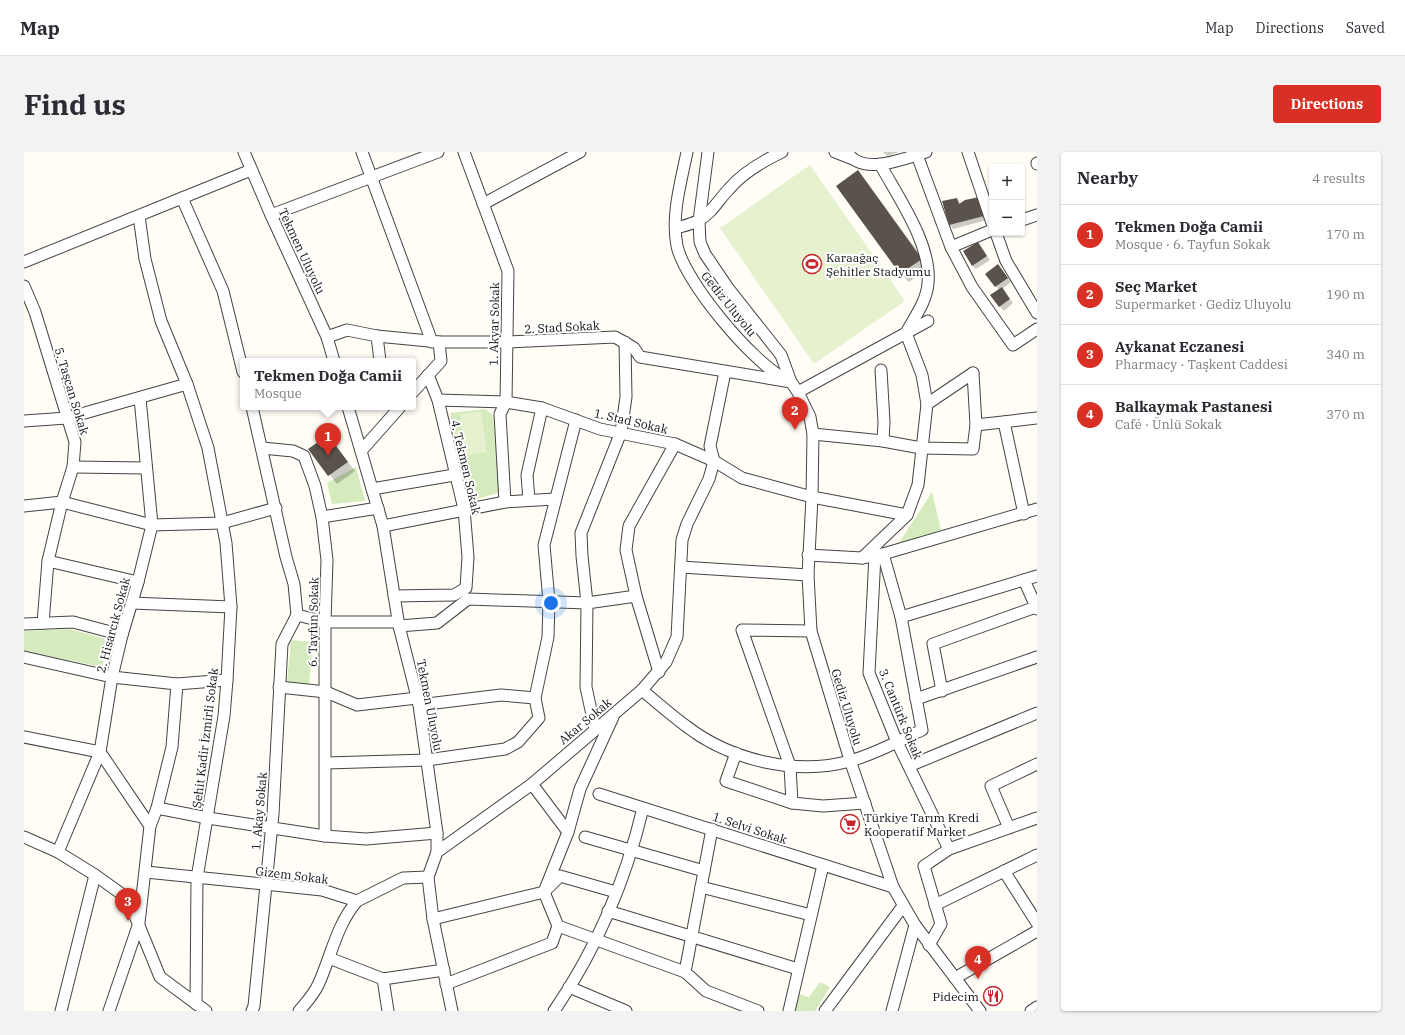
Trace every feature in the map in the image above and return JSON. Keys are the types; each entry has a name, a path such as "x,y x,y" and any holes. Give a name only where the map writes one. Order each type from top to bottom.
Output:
{"street":[{"name":"Tekmen Uluyolu","path":"244,152 271,216 327,338 333,358"},
{"path":"362,152 436,342 440,361 416,389"},
{"path":"271,216 438,152"},
{"name":"1. Akyar Sokak","path":"464,152 508,271 506,402 500,414 505,502"},
{"path":"483,204 580,152"},
{"name":"Gediz Uluyolu","path":"687,152 678,195 676,228 678,246 689,276 708,303 764,364 774,374 791,382"},
{"name":"Gediz Uluyolu","path":"708,152 699,221 700,242 705,254 728,288 780,356 791,382 798,392 810,417 813,434 812,497 808,555 811,631 850,760 866,803 893,887 915,925 929,945 980,1011"},
{"path":"676,228 699,221 742,176 761,163 782,152"},
{"path":"835,152 849,155 865,164 880,164 922,153 951,247 972,287 1013,345 1037,329"},
{"path":"968,152 989,214"},
{"path":"880,164 925,248 928,283 920,308 906,333"},
{"path":"24,262 252,170"},
{"path":"182,198 223,291 240,360"},
{"path":"1025,219 1037,215"},
{"name":"Şehit Kadir İzmirli Sokak","path":"139,216 145,259 161,321 186,384 208,448 226,543 231,607 227,680 208,818 197,878 196,1004"},
{"path":"951,247 989,231"},
{"path":"997,236 1006,261 1037,313"},
{"name":"5. Taşcan Sokak","path":"24,286 29,313 75,442 73,468 62,502 48,561 43,623"},
{"path":"798,392 928,321"},
{"name":"2. Stad Sokak","path":"327,338 348,330 377,336 436,342 507,342 615,337 625,342"},
{"path":"862,558 907,515 918,486 927,404 922,375 906,333"},
{"path":"377,336 380,358"},
{"path":"625,342 634,348 640,357 791,382"},
{"path":"596,729 586,687 587,603 581,533 621,432 626,397 625,342"},
{"path":"881,370 884,422 883,441"},
{"path":"714,461 710,446 725,372"},
{"path":"813,434 883,441 921,448 973,449 976,425 973,373 927,404"},
{"name":"4. Tekmen Sokak","path":"394,596 454,595 466,588 468,557 464,509 454,474 438,400 428,375"},
{"path":"24,421 67,418 186,384"},
{"name":"2. Hisarcık Sokak","path":"58,852 100,752 112,677 152,525 140,398"},
{"name":"1. Stad Sokak","path":"438,400 506,402 542,408 600,429 675,444 714,461 742,478 812,497 907,515"},
{"path":"529,500 527,475 542,408"},
{"path":"253,410 286,557 294,584 297,615 325,622 399,624 437,622 468,599 587,603 636,596"},
{"name":"Tekmen Uluyolu","path":"349,410 383,526 399,624 418,702 437,832 437,852 428,877 433,919 452,1011"},
{"path":"386,410 388,421"},
{"path":"361,451 397,410"},
{"path":"976,425 1037,418"},
{"path":"326,763 427,760 505,749 518,742 539,718 536,698 548,637 549,601 544,545 576,420"},
{"path":"1004,422 1024,514"},
{"path":"659,672 636,596 626,550 629,526 675,444"},
{"name":"6. Tayfun Sokak","path":"262,448 293,450 304,456 315,486 322,517 327,560 325,622 325,836"},
{"name":"Akar Sokak","path":"437,852 532,784 615,714 642,690 659,672 671,653 677,637 682,540 687,524 709,479 714,461"},
{"path":"73,468 146,468"},
{"path":"372,489 454,474"},
{"path":"383,526 505,502 555,499"},
{"path":"24,506 62,502 152,525 222,523 276,508"},
{"path":"322,517 378,508"},
{"path":"808,555 862,558 1024,514 1037,509"},
{"path":"642,690 686,727 713,744 736,753 790,766 812,767 850,760 897,742 922,730 901,617 879,554"},
{"name":"3. Cantürk Sokak","path":"879,554 869,673 897,742 949,849"},
{"path":"48,561 138,582"},
{"path":"681,567 808,574"},
{"path":"901,617 1037,576"},
{"path":"942,691 933,644 1036,608 1024,580"},
{"path":"132,603 231,607"},
{"name":"1. Akay Sokak","path":"252,1011 254,1006 271,828 282,644 297,615"},
{"path":"24,624 73,622 122,635"},
{"path":"792,803 790,766 742,630 811,631"},
{"path":"916,699 1037,657"},
{"path":"24,658 112,677 177,684 227,680"},
{"path":"109,1011 139,923 146,872 150,826 157,808 172,747 177,684"},
{"path":"279,687 326,692 357,705 418,702 502,695 536,698"},
{"path":"446,984 552,943 558,926 544,892 568,832 580,789 615,714"},
{"path":"909,766 1037,714"},
{"path":"24,737 100,752 150,826"},
{"path":"736,753 726,782 792,803 823,806 866,803"},
{"path":"1009,828 991,786 1037,764"},
{"path":"532,784 568,832"},
{"name":"1. Selvi Sokak","path":"599,794 893,887"},
{"path":"157,808 208,818 325,836 366,839 437,832"},
{"path":"554,1011 596,939 632,850 643,808"},
{"path":"929,945 941,924 924,866 949,849 1037,818"},
{"path":"685,972 712,829"},
{"path":"24,836 58,852 95,875 123,895 132,906 160,977 206,1011"},
{"path":"585,837 704,871"},
{"path":"935,905 1037,855"},
{"path":"789,1011 823,865"},
{"path":"1004,871 1037,923"},
{"name":"Gizem Sokak","path":"146,872 322,890 357,901"},
{"path":"61,1011 95,875"},
{"path":"433,919 544,892 560,876 616,892"},
{"path":"303,1010 318,985 342,925 351,908 357,901 403,878 428,877"},
{"path":"701,887 811,915"},
{"path":"824,1011 904,906"},
{"path":"608,911 798,969"},
{"path":"892,1011 915,925"},
{"path":"558,926 685,972 706,992 740,1008 758,1011"},
{"path":"955,978 1037,931"},
{"path":"329,958 383,979 444,970"},
{"path":"383,979 388,1011"},
{"path":"569,986 626,1011"},
{"path":"1031,1011 1037,1007"}],"green space":[{"name":"Karaağaç Şehitler Stadyumu","path":"810,165 905,301 814,364 720,228"},
{"path":"485,409 493,415 501,492 470,501 450,413"},
{"path":"481,412 487,452 465,455 460,414"},
{"path":"356,467 365,501 332,504 327,483"},
{"path":"932,492 941,530 899,543"},
{"path":"69,629 103,638 109,644 102,667 24,651 24,631"},
{"path":"291,640 313,642 309,685 287,682"},
{"path":"820,982 830,987 815,1011 796,1011 796,993 809,997"}],"building":[{"path":"858,170 922,259 900,274 836,186"},
{"path":"979,197 984,216 949,225 942,201 957,198 959,204 965,200"},
{"path":"978,242 987,256 972,266 963,251"},
{"path":"998,264 1008,278 995,287 985,274"},
{"path":"1002,287 1010,299 999,307 990,295"},
{"path":"328,435 348,462 328,476 308,449"}],"place":[{"name":"Karaağaç Şehitler Stadyumu","path":"812,264"},
{"name":"Seç Market","path":"795,430"},
{"name":"Tekmen Doğa Camii","path":"328,456"},
{"name":"Türkiye Tarım Kredi Kooperatif Market","path":"850,824"},
{"name":"Aykanat Eczanesi","path":"128,921"},
{"name":"Balkaymak Pastanesi","path":"978,979"},
{"name":"Pidecim","path":"993,996"}]}
